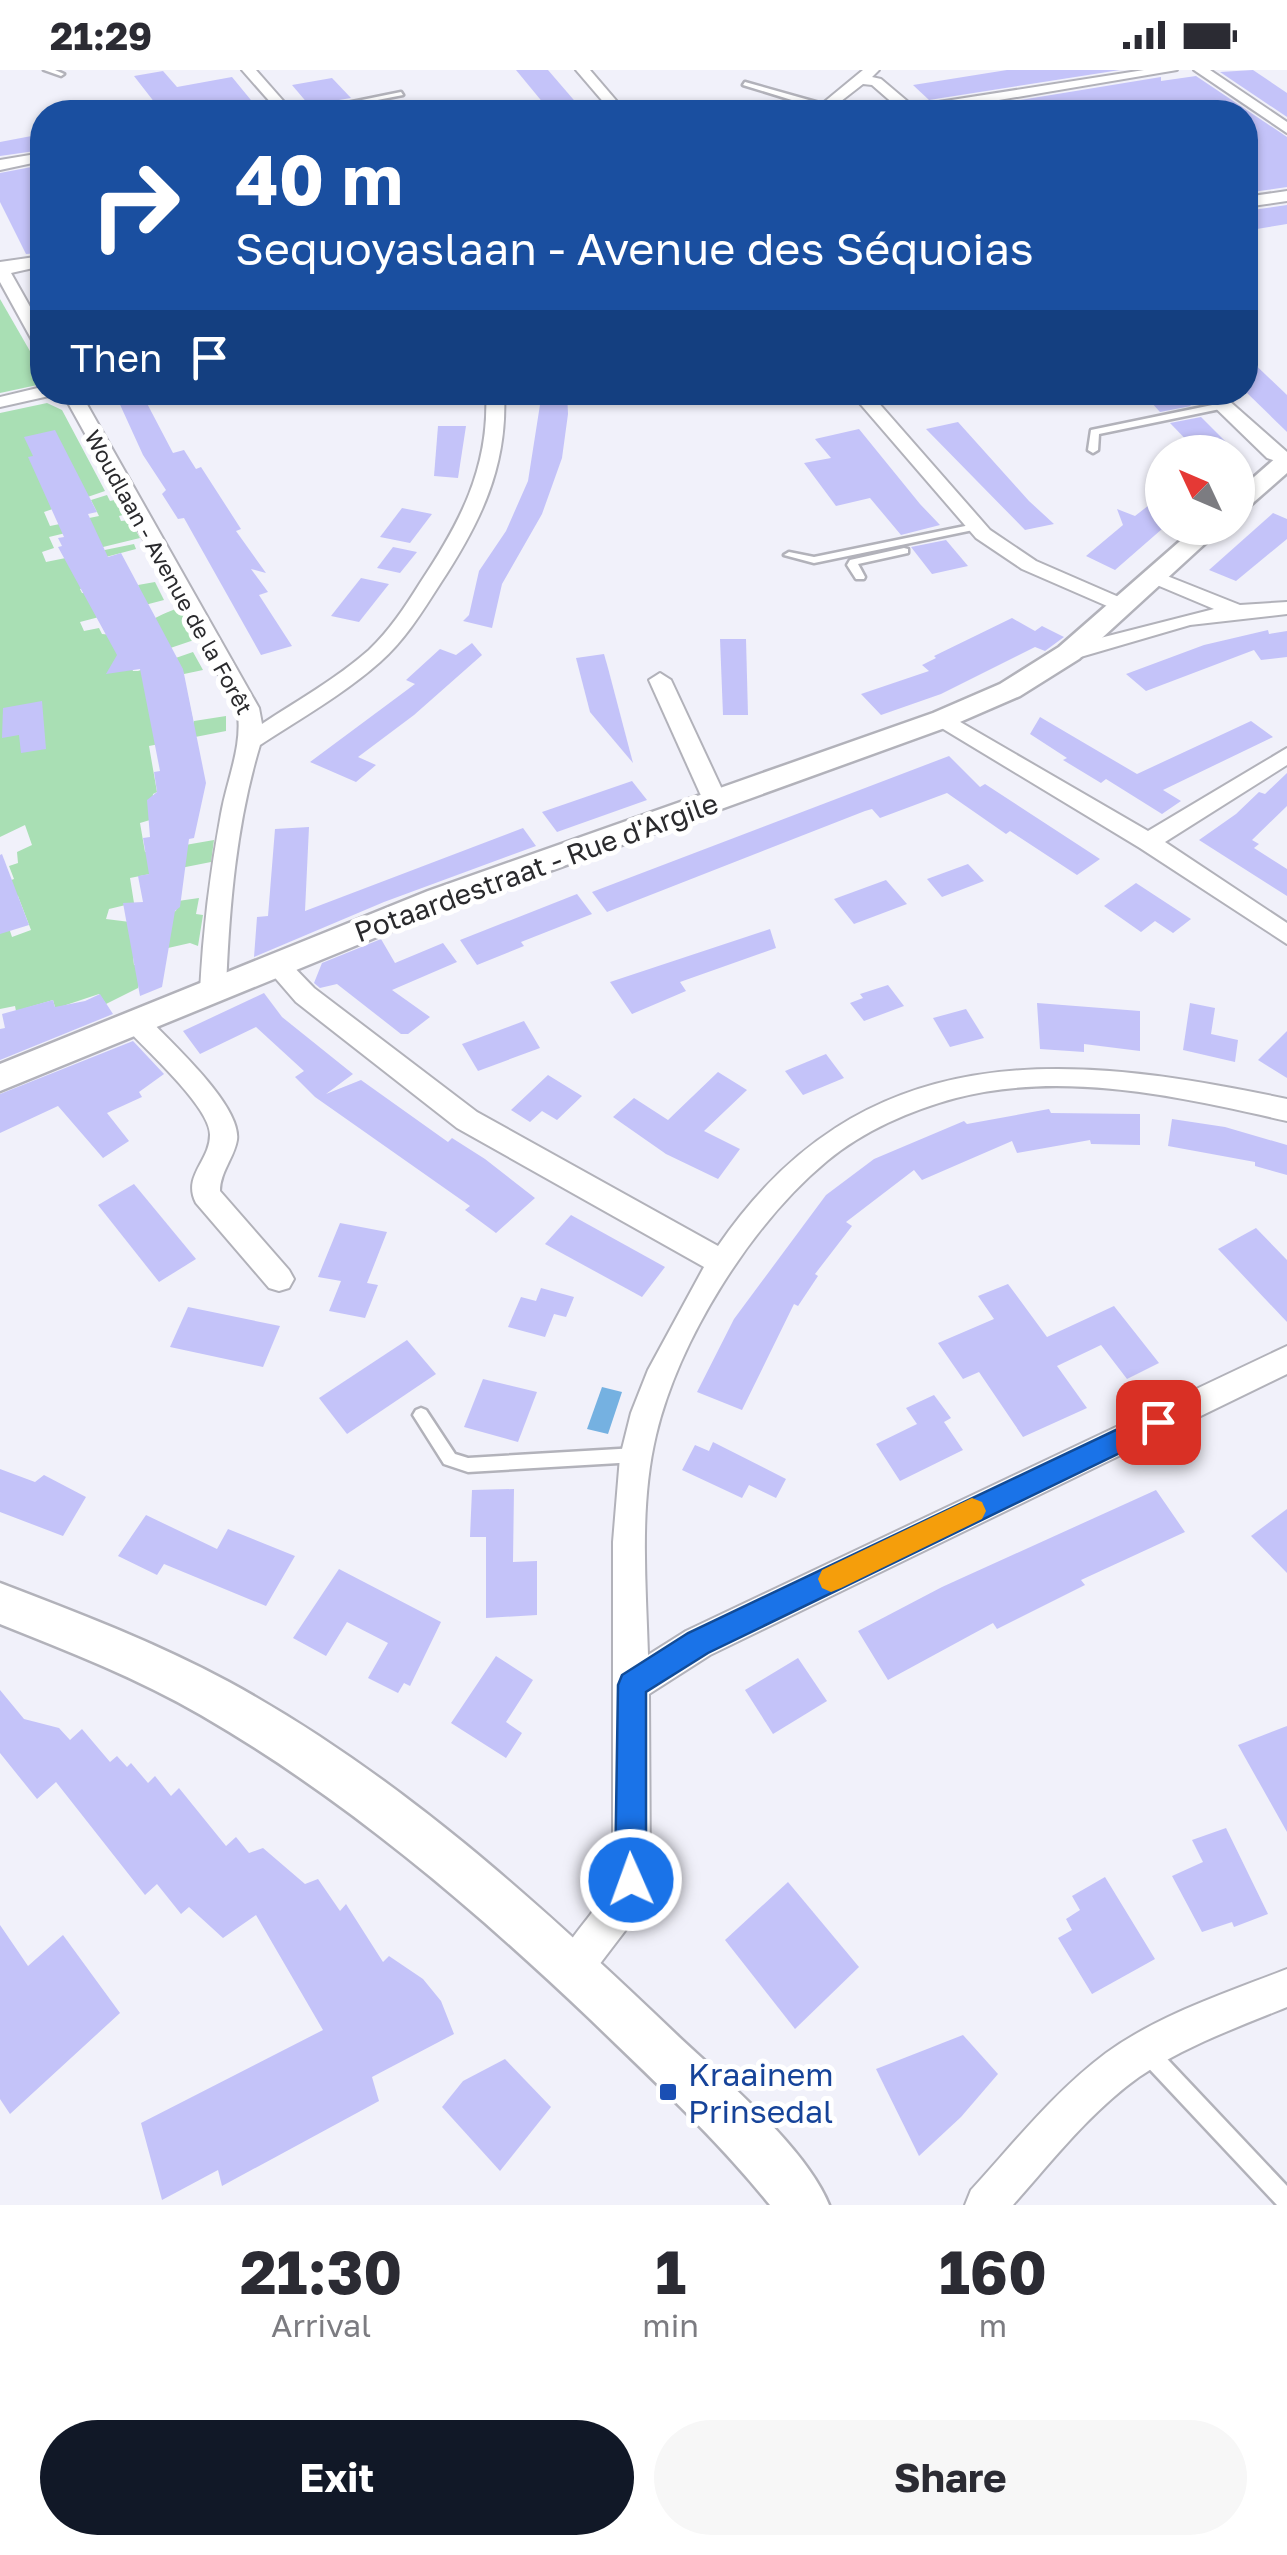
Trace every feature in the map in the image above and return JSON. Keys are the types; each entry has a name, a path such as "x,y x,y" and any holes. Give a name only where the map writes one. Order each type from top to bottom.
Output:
{"street":[{"path":"249,70 275,100"},
{"path":"582,70 608,100"},
{"path":"984,100 1170,70"},
{"path":"1200,70 1247,100"},
{"path":"836,100 868,75 896,100"},
{"path":"1258,107 1283,123"},
{"path":"1258,125 1283,123"},
{"path":"0,165 30,159"},
{"path":"1258,200 1287,196"},
{"path":"30,264 1,268 30,320"},
{"path":"0,402 30,395"},
{"name":"Woudlaan - Avenue de la Forêt","path":"77,405 248,708 253,740 238,783 214,950 212,991"},
{"path":"253,740 361,667 406,620 460,538 485,490 498,438 497,405"},
{"path":"871,405 979,530 1029,565 1122,605"},
{"path":"1221,405 1274,454 1287,460 1255,488"},
{"name":"Potaardestraat - Rue d'Argile","path":"0,1078 439,899 943,719 1010,690 1069,653 1189,545"},
{"path":"1152,576 1237,610"},
{"path":"1069,653 1150,628 1237,610 1287,608"},
{"path":"660,680 716,800"},
{"path":"943,719 1148,842 1287,935"},
{"path":"1148,842 1287,755"},
{"path":"277,964 306,995 467,1120 720,1262"},
{"path":"136,1022 219,1116 224,1138 207,1175 206,1195 278,1279"},
{"path":"572,1969 618,1910 631,1880 630,1512 637,1455 669,1359 720,1262 750,1217 813,1153 868,1119 962,1086 1040,1074 1095,1076 1212,1091 1287,1110"},
{"path":"632,1685 698,1643 1287,1359"},
{"path":"0,1603 147,1664 274,1734 402,1821 572,1969 700,2092 803,2205"},
{"path":"986,2205 1075,2105 1145,2050 1287,1988"}],"lane":[{"path":"47,70 61,74"},
{"path":"745,84 793,100"},
{"path":"369,100 400,94"},
{"path":"1093,450 1094,432 1193,405"},
{"path":"789,555 814,560 979,530"},
{"path":"860,577 854,562 979,530"},
{"path":"421,1416 450,1459 468,1465 637,1455"},
{"path":"1145,2050 1287,2201"}],"green space":[{"path":"0,299 30,351 30,387 0,393"},
{"path":"38,405 62,410 105,491 44,512 50,526 99,516 91,500 107,495 110,501 119,499 127,514 119,516 121,521 130,520 140,538 103,547 74,531 49,537 54,548 42,552 46,562 134,544 136,549 87,562 97,584 80,589 82,593 142,595 138,585 155,582 164,600 80,622 84,631 99,628 102,634 121,633 179,608 197,639 129,662 133,671 138,671 193,652 203,670 184,674 182,670 194,725 194,721 226,716 226,731 149,746 157,792 153,794 150,820 140,823 145,852 214,840 211,862 130,878 134,903 109,909 106,919 130,922 176,911 178,901 199,898 196,914 203,915 198,946 190,943 133,956 134,965 143,965 138,988 106,1004 99,994 60,1007 55,1007 53,1000 16,1011 15,1006 0,1009 0,931 10,931 12,937 31,930 18,896 0,884 14,879 9,866 18,863 17,852 32,845 25,825 0,837 0,413"}],"water":[{"path":"602,1387 622,1392 608,1434 587,1429"}],"building":[{"path":"516,70 548,70 574,100 541,100"},
{"path":"1007,70 1120,70 929,100 913,85"},
{"path":"1253,70 1287,93 1287,117 1220,72"},
{"path":"163,71 177,87 232,77 251,100 153,100 134,76"},
{"path":"1196,76 1232,100 1021,100 1161,77 1161,81"},
{"path":"332,78 351,98 305,100 292,85"},
{"path":"1258,118 1287,137 1287,187 1258,191"},
{"path":"30,136 30,152 0,156 0,142"},
{"path":"30,167 30,254 26,254 0,202 0,173"},
{"path":"1287,205 1287,224 1258,229 1258,209"},
{"path":"1258,367 1287,395 1287,432 1258,404"},
{"path":"120,405 148,405 173,453 184,450 196,469 201,467 241,529 236,531 266,573 251,569 268,592 259,595 292,646 261,655 184,518 178,519 162,494 166,490 143,455"},
{"path":"540,405 568,405 562,458 542,514 502,584 492,628 463,621 469,615 479,571 506,531 528,481"},
{"path":"1154,405 1191,406 1160,412"},
{"path":"1201,417 1219,435 1182,435 1170,423"},
{"path":"958,422 1054,524 1025,530 926,429"},
{"path":"438,426 466,426 458,478 434,476"},
{"path":"859,429 940,525 901,535 870,498 836,506 804,463 831,458 815,439"},
{"path":"55,430 97,512 88,514 108,557 121,553 183,669 206,783 194,838 189,839 180,907 175,911 162,987 140,996 123,903 143,902 138,876 149,874 143,838 150,837 147,800 157,792 154,772 160,771 140,669 106,674 117,655 58,547 62,546 58,538 64,537 28,457 33,456 24,437"},
{"path":"402,508 432,514 410,543 380,537"},
{"path":"1145,508 1145,544 1115,570 1086,556 1123,525 1117,509 1135,516"},
{"path":"1273,513 1287,519 1287,539 1236,581 1209,570 1237,545 1255,545 1255,529"},
{"path":"946,540 968,566 932,574 911,547"},
{"path":"393,547 417,552 400,573 377,568"},
{"path":"361,578 389,584 359,622 331,616"},
{"path":"1012,618 1035,631 1042,626 1064,637 1045,651 1035,647 941,694 881,715 861,694 929,671 922,665 934,656"},
{"path":"1268,630 1269,634 1287,631 1287,657 1261,660 1254,650 1146,691 1126,674 1204,645"},
{"path":"720,639 746,639 748,715 723,715"},
{"path":"472,643 482,655 414,715 358,757 376,765 356,782 310,762 415,684 406,680 440,649 456,655"},
{"path":"604,654 633,763 590,712 576,658"},
{"path":"42,701 46,749 21,753 19,735 2,738 3,708"},
{"path":"1040,717 1137,774 1251,721 1273,737 1163,790 1181,801 1162,814 1106,779 1101,783 1063,760 1067,758 1030,734"},
{"path":"949,756 980,787 985,784 1100,859 1077,875 1010,831 1006,834 947,793 880,818 872,809 865,811 607,912 592,892"},
{"path":"1287,773 1287,806 1252,840 1259,844 1254,848 1287,869 1287,896 1199,840 1259,792 1265,794"},
{"path":"632,781 647,800 557,832 542,812"},
{"path":"309,827 305,911 523,828 536,846 384,902 254,957 257,917 268,916 275,829"},
{"path":"0,855 29,925 0,934"},
{"path":"968,864 984,881 942,897 927,879"},
{"path":"886,880 907,904 854,924 834,899"},
{"path":"1136,883 1191,919 1173,933 1155,921 1141,932 1104,906"},
{"path":"577,894 592,914 521,942 524,946 477,965 460,940"},
{"path":"770,929 776,948 680,982 686,991 632,1014 610,982"},
{"path":"381,939 395,963 443,943 457,962 392,990 430,1017 408,1034 401,1034 337,984 320,988 314,983 322,963"},
{"path":"888,985 904,1006 864,1021 850,1003 863,998 860,994"},
{"path":"264,993 282,1017 353,1074 326,1094 361,1080 448,1142 452,1138 485,1159 535,1198 496,1233 465,1210 470,1206 315,1097 295,1077 304,1071 256,1027 200,1054 183,1031"},
{"path":"100,994 113,1014 0,1060 0,1029 5,1028 2,1014 53,1000 55,1007 85,1001"},
{"path":"1037,1003 1140,1011 1140,1051 1084,1044 1084,1052 1040,1049"},
{"path":"1190,1003 1215,1008 1211,1034 1238,1040 1235,1062 1183,1050"},
{"path":"966,1009 984,1038 950,1047 933,1018"},
{"path":"524,1021 540,1048 478,1071 462,1044"},
{"path":"1287,1031 1287,1078 1258,1060"},
{"path":"133,1041 164,1074 139,1092 142,1097 107,1113 129,1141 103,1158 58,1106 0,1133 0,1094"},
{"path":"826,1054 844,1078 803,1095 785,1071"},
{"path":"718,1072 747,1090 704,1131 740,1149 718,1179 666,1154 613,1117 634,1098 668,1120"},
{"path":"548,1075 582,1096 557,1120 542,1111 530,1122 511,1110"},
{"path":"1049,1109 1051,1113 1140,1114 1140,1145 1091,1144 1090,1140 1017,1153 1012,1141 922,1180 914,1170 846,1222 852,1226 815,1274 818,1276 798,1306 794,1304 742,1410 697,1392 734,1319 826,1195 874,1159 964,1121 967,1124"},
{"path":"1172,1119 1225,1127 1287,1145 1287,1175 1255,1166 1255,1162 1168,1146"},
{"path":"134,1184 196,1259 159,1282 98,1205"},
{"path":"571,1215 665,1267 642,1297 545,1244"},
{"path":"340,1223 387,1232 367,1283 378,1285 365,1318 329,1311 341,1281 318,1277"},
{"path":"1256,1228 1287,1260 1287,1322 1218,1249"},
{"path":"1008,1284 1047,1337 1114,1306 1159,1363 1127,1379 1101,1345 1057,1366 1087,1408 1023,1437 979,1372 963,1379 938,1343 994,1319 978,1296"},
{"path":"541,1288 574,1297 566,1317 554,1314 545,1337 508,1327 521,1297 536,1301"},
{"path":"188,1307 280,1326 263,1367 170,1347"},
{"path":"407,1340 436,1374 347,1434 319,1398"},
{"path":"483,1379 537,1392 518,1442 464,1427"},
{"path":"934,1395 951,1418 944,1422 963,1450 900,1481 876,1444 917,1424 906,1408"},
{"path":"713,1442 786,1479 776,1498 749,1485 742,1498 682,1470 695,1445 709,1451"},
{"path":"0,1469 35,1482 44,1475 86,1497 63,1536 0,1512"},
{"path":"514,1489 513,1562 537,1561 537,1615 486,1618 486,1537 470,1537 472,1490"},
{"path":"1156,1490 1185,1532 1081,1580 1085,1585 997,1629 993,1623 888,1680 858,1631 942,1587"},
{"path":"1287,1509 1287,1573 1251,1536"},
{"path":"146,1515 217,1549 228,1529 295,1556 266,1606 164,1564 157,1575 118,1556"},
{"path":"339,1569 441,1622 410,1686 404,1683 398,1693 368,1678 388,1643 347,1622 326,1656 293,1638"},
{"path":"496,1656 533,1680 506,1722 522,1733 506,1758 451,1723"},
{"path":"798,1658 827,1701 773,1734 745,1690"},
{"path":"0,1690 24,1719 59,1728 70,1740 82,1729 110,1762 117,1756 127,1767 131,1763 148,1783 155,1776 171,1796 179,1788 226,1846 236,1837 249,1853 263,1848 305,1884 318,1879 340,1911 346,1904 383,1962 389,1956 423,1979 441,2001 454,2034 372,2077 379,2101 222,2186 218,2170 162,2200 141,2123 323,2030 256,1915 223,1938 189,1907 181,1914 157,1884 145,1895 56,1782 37,1799 0,1753"},
{"path":"1287,1726 1287,1832 1238,1745"},
{"path":"1226,1828 1268,1914 1234,1927 1232,1922 1202,1932 1172,1876 1203,1862 1192,1840"},
{"path":"1105,1877 1155,1959 1092,1994 1058,1938 1072,1930 1066,1919 1080,1910 1072,1896"},
{"path":"788,1882 859,1967 795,2029 725,1940"},
{"path":"0,1925 28,1966 63,1935 120,2013 10,2114 0,2099"},
{"path":"963,2035 998,2074 961,2117 919,2156 876,2069"},
{"path":"505,2059 551,2107 500,2171 442,2107 463,2081"}],"slow traffic":[{"path":"831,1579 972,1511"}],"place":[{"name":"Kraainem Prinsedal","path":"668,2092"}],"route":[{"path":"631,1880 628,1798 632,1685 698,1643 1158,1422"}]}
